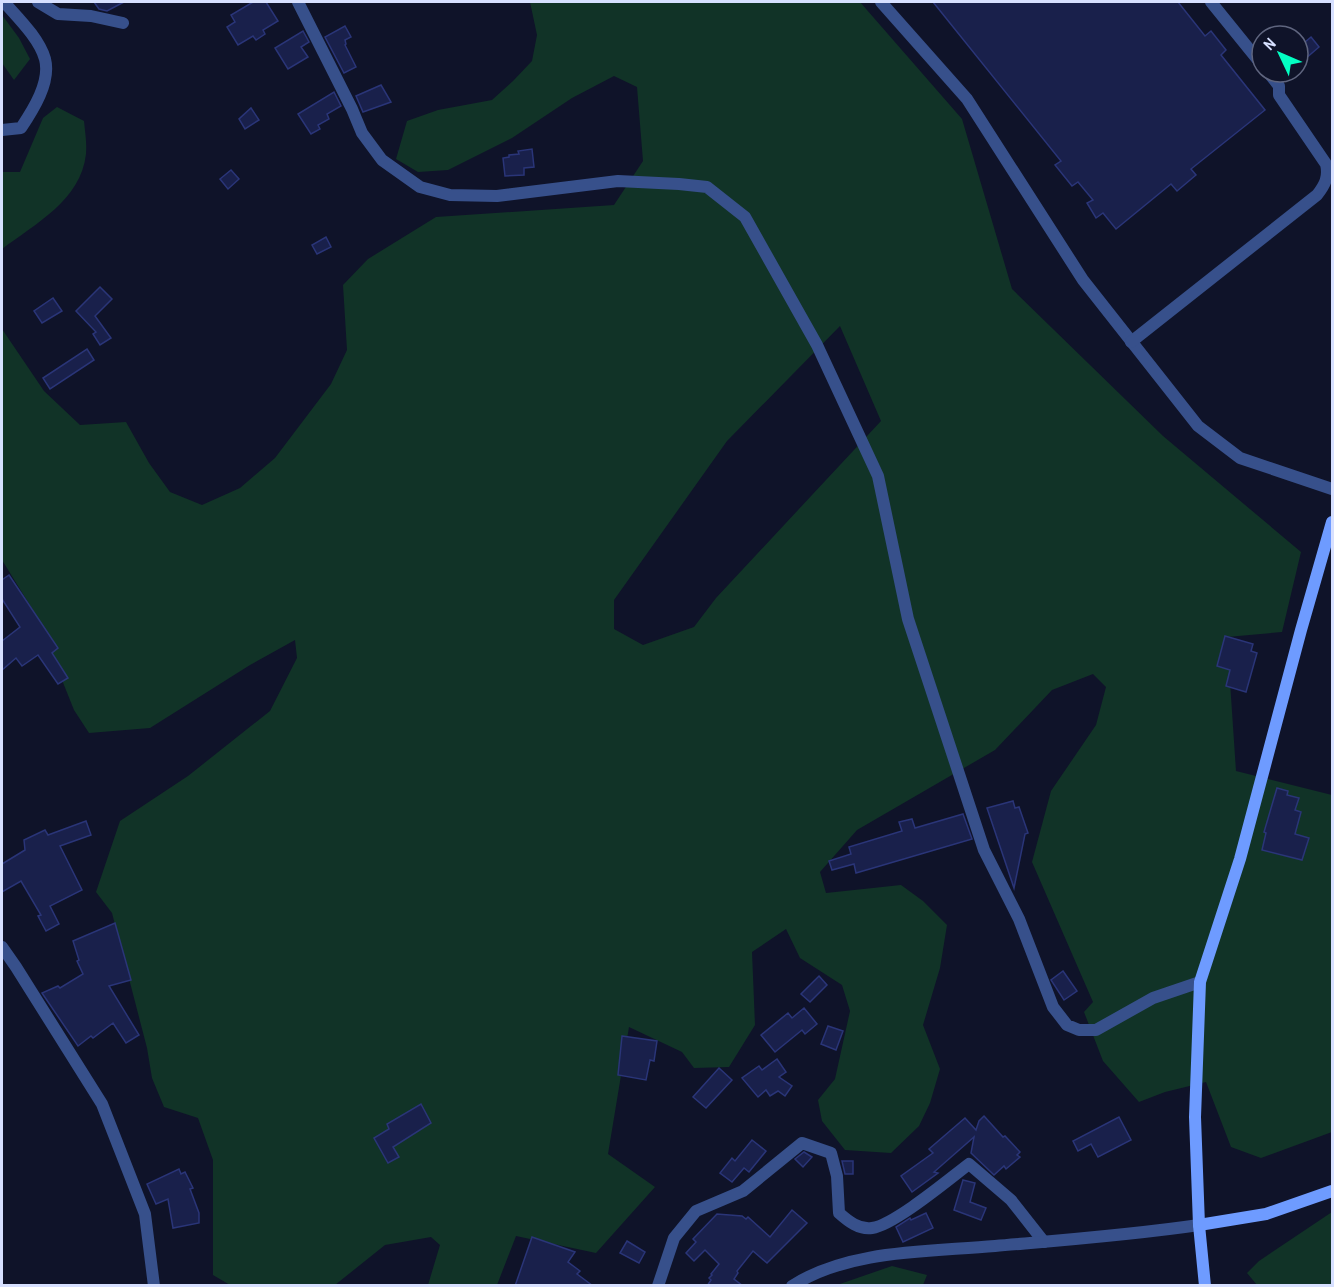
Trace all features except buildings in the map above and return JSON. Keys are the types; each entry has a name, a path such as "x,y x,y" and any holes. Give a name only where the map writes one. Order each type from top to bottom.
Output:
{"street":[{"path":"2,130 21,128 40,96 45,77 45,60 34,38 4,2"},
{"path":"38,2 58,14 91,16 123,23"},
{"path":"298,2 362,133 382,160 420,187 450,195 497,196 618,181 679,184 707,187 745,218 817,345 878,476 908,619 984,850 1019,918 1053,1007 1067,1025 1079,1030 1096,1030 1153,998 1200,982"},
{"path":"880,2 967,99 1083,280 1198,426 1240,458 1332,489"},
{"path":"1211,2 1250,50"},
{"path":"1131,342 1317,195 1325,185 1328,174 1326,164 1279,95 1277,84"},
{"path":"1205,1286 1199,1225 1195,1117 1200,982 1240,859 1332,522"},
{"path":"2,947 102,1104 145,1214 154,1286"},
{"path":"658,1286 674,1238 696,1211 743,1191 802,1143 831,1153 837,1176 839,1213 850,1223 870,1228 888,1223 969,1164 1011,1200 1044,1242"},
{"path":"792,1286 808,1275 833,1266 879,1256 1121,1236 1199,1225 1266,1214 1332,1191"}],"green space":[{"path":"530,2 860,2 962,119 1012,289 1163,436 1301,552 1282,632 1227,637 1236,771 1332,795 1332,1132 1261,1158 1231,1147 1206,1082 1165,1092 1139,1102 1103,1061 1084,1012 1093,1002 1032,862 1051,791 1096,725 1106,687 1093,674 1052,690 995,750 857,830 820,872 826,893 901,885 923,901 947,925 940,968 923,1025 940,1069 930,1103 919,1126 891,1153 845,1150 822,1121 818,1100 835,1079 850,1011 842,985 800,958 786,929 752,952 755,1025 729,1067 694,1068 682,1052 629,1027 608,1154 655,1187 596,1253 516,1236 497,1285 428,1285 440,1245 431,1237 385,1245 335,1285 230,1285 213,1275 213,1160 198,1118 164,1107 152,1078 147,1048 112,913 96,892 120,821 188,776 270,711 297,658 295,640 250,665 150,728 89,733 74,710 36,615 2,560 2,329 44,391 80,425 126,422 149,463 170,492 202,505 240,488 275,458 331,384 347,350 343,285 368,259 436,217 614,205 643,161 637,87 614,76 572,98 512,138 448,170 418,172 396,159 407,121 438,110 492,100 532,61 537,35","holes":["840,326 881,421 716,598 694,627 643,645 614,629 614,600 727,441"]},
{"path":"2,15 19,38 30,59 14,80 2,63"},
{"path":"57,107 84,121 86,154 82,170 66,198 42,220 2,249 2,172 20,172 43,118"},
{"path":"1332,1212 1332,1285 1257,1285 1247,1273 1259,1261"},
{"path":"892,1266 927,1275 923,1285 837,1285"}]}
